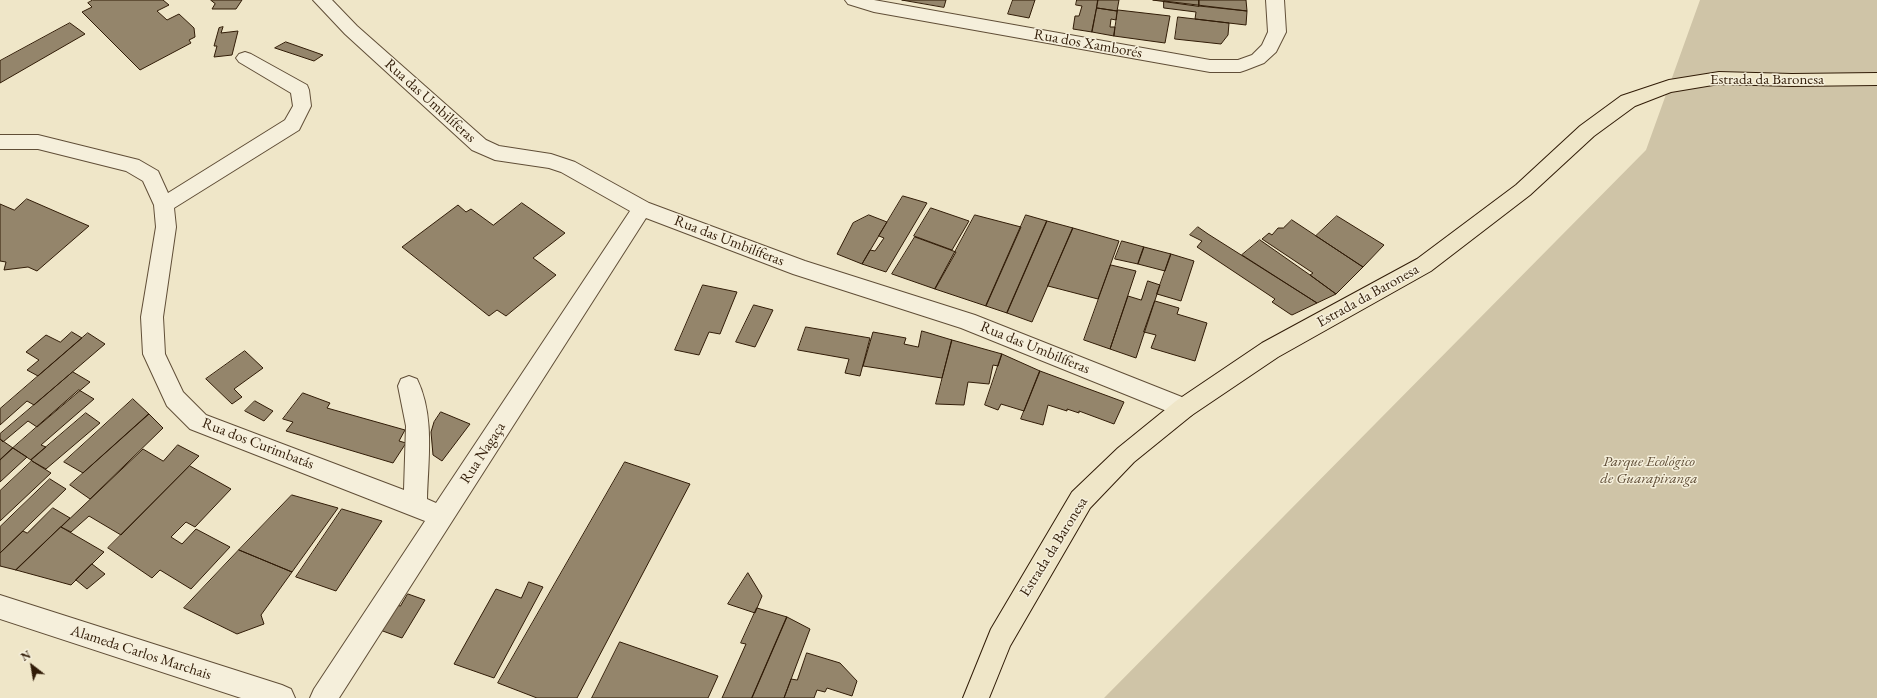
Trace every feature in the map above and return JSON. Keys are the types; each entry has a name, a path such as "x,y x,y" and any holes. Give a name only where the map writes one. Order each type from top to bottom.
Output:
{"main road":[{"name":"Estrada da Baronesa","path":"976,698 1000,638 1081,500 1126,455 1184,408 1270,350 1424,265 1523,190 1587,131 1628,101 1669,86 1719,78 1792,80 1877,79"}],"street":[{"name":"Rua das Umbilíferas","path":"322,0 351,30 479,145 495,153 551,162 568,167 642,208 800,268 967,321 1184,408"},
{"name":"Rua dos Xamborés","path":"854,0 874,6 1210,66 1240,66 1258,59 1270,48 1277,32 1275,0"},
{"path":"164,205 292,125 302,106 300,90 245,58"},
{"name":"Rua dos Curimbatás","path":"0,142 38,142 132,165 151,176 164,205 166,227 152,317 154,354 175,400 198,422 442,516"},
{"name":"Rua Nagaça","path":"323,698 642,208"},
{"path":"408,386 418,426 415,505"},
{"name":"Alameda Carlos Marchais","path":"0,607 282,698"}],"green space":[{"name":"Parque Ecológico de Guarapiranga","path":"1700,0 1877,0 1877,698 1104,698 1646,150"}],"building":[{"path":"93,0 163,0 169,5 157,11 167,20 179,14 194,28 195,37 189,40 191,43 140,70 82,12 92,7 88,3"},
{"path":"211,0 242,0 236,9 212,9 215,4"},
{"path":"902,0 946,0 944,7"},
{"path":"1013,0 1035,0 1029,18 1008,14"},
{"path":"1077,0 1098,0 1092,32 1073,29 1075,16 1079,16 1082,6 1076,5"},
{"path":"1098,0 1119,0 1117,11 1097,8"},
{"path":"1153,0 1199,0 1199,6"},
{"path":"1199,0 1246,0 1247,11 1199,6"},
{"path":"1164,1 1247,11 1246,25 1195,19 1196,12 1164,8"},
{"path":"1097,8 1117,11 1116,20 1111,19 1110,27 1115,27 1114,36 1092,32"},
{"path":"1118,10 1170,16 1165,43 1114,36"},
{"path":"1178,17 1229,23 1228,35 1221,44 1175,39"},
{"path":"70,23 85,34 0,83 0,61"},
{"path":"223,27 221,33 238,31 232,55 214,57 217,46 214,46 219,28"},
{"path":"286,42 323,55 314,61 275,48"},
{"path":"903,196 927,203 886,272 862,264 870,250 875,251 884,238 879,236"},
{"path":"27,199 89,226 37,271 28,267 4,270 6,262 0,261 0,204 14,210"},
{"path":"522,203 565,233 533,258 556,275 506,316 497,310 489,316 402,247 458,205 466,212 471,209 493,225"},
{"path":"931,208 969,221 952,250 914,236"},
{"path":"869,215 887,222 862,264 837,254 853,223"},
{"path":"975,215 1021,227 986,306 935,289"},
{"path":"1026,215 1047,221 1007,313 986,306"},
{"path":"1337,216 1384,245 1363,267 1316,236"},
{"path":"1292,220 1363,267 1336,294 1310,275 1313,273 1262,239 1269,233 1272,235 1278,228 1283,228"},
{"path":"1047,221 1073,228 1032,322 1007,313"},
{"path":"1198,227 1317,303 1292,315 1290,314 1272,302 1275,299 1197,247 1202,241 1190,235"},
{"path":"1073,228 1119,241 1098,299 1048,286"},
{"path":"915,237 956,252 935,289 892,274"},
{"path":"1260,240 1336,294 1317,303 1242,255"},
{"path":"1122,241 1144,247 1138,264 1115,259"},
{"path":"1144,247 1171,254 1165,271 1138,264"},
{"path":"1171,254 1194,261 1181,301 1157,294"},
{"path":"1111,265 1136,271 1110,349 1084,340"},
{"path":"1148,281 1160,285 1136,358 1110,349 1128,296 1141,300"},
{"path":"703,285 737,292 720,334 709,332 699,355 675,350"},
{"path":"1155,301 1179,308 1177,314 1207,323 1195,361 1151,348 1156,335 1144,332"},
{"path":"754,305 773,310 755,347 736,342"},
{"path":"806,327 870,338 860,376 845,373 849,359 798,350"},
{"path":"922,331 952,340 942,378 863,366 873,332 906,338 904,344 918,347"},
{"path":"72,332 82,338 38,376 27,370 39,360 26,352 46,335 60,342"},
{"path":"88,333 105,344 34,405 27,401 0,425 0,409"},
{"path":"952,340 1002,354 998,366 993,365 989,384 968,382 964,405 936,404"},
{"path":"245,351 263,368 234,389 242,397 232,404 206,379"},
{"path":"1002,354 1040,371 1024,411 1001,404 998,410 985,405"},
{"path":"1040,371 1124,402 1114,424 1079,411 1079,413 1067,409 1067,411 1048,405 1043,425 1021,419"},
{"path":"73,372 90,382 37,427 28,421 3,442 0,439 0,434"},
{"path":"79,390 94,399 41,445 46,447 31,460 13,448"},
{"path":"303,393 330,403 327,408 405,430 399,441 406,443 393,463 286,431 293,422 283,419"},
{"path":"133,399 149,414 83,473 64,462"},
{"path":"255,401 273,411 264,421 245,411"},
{"path":"441,412 470,424 442,461 433,455 431,432 434,422"},
{"path":"86,413 100,423 46,469 31,460"},
{"path":"149,414 163,428 90,499 70,485"},
{"path":"0,439 13,448 0,460"},
{"path":"178,445 199,456 121,535 89,516 71,532 61,527 143,449 163,461"},
{"path":"13,448 27,457 0,482 0,460"},
{"path":"32,461 51,473 0,521 0,491"},
{"path":"625,462 690,484 577,698 537,698 498,683"},
{"path":"190,466 231,489 195,527 186,522 171,537 182,544 196,529 230,547 191,589 160,570 152,578 108,548"},
{"path":"50,479 66,489 0,553 0,527"},
{"path":"292,495 338,508 292,572 239,550"},
{"path":"53,508 70,518 16,570 0,566 0,553 23,531 27,533"},
{"path":"342,509 382,521 336,591 296,577"},
{"path":"61,527 104,552 71,585 16,570"},
{"path":"239,550 292,572 261,615 264,624 237,634 184,608"},
{"path":"92,564 105,574 87,589 76,580"},
{"path":"748,573 762,596 755,613 728,604"},
{"path":"529,582 543,587 494,678 454,664 496,589 521,598"},
{"path":"408,594 425,600 402,638 380,630 396,604 400,606"},
{"path":"757,608 787,617 752,698 722,698 746,644 741,643"},
{"path":"787,617 810,629 784,698 752,698"},
{"path":"620,642 718,676 708,698 592,698"},
{"path":"807,653 840,663 857,681 852,696 827,688 825,692 817,690 814,698 784,698 791,679 797,680"}]}
